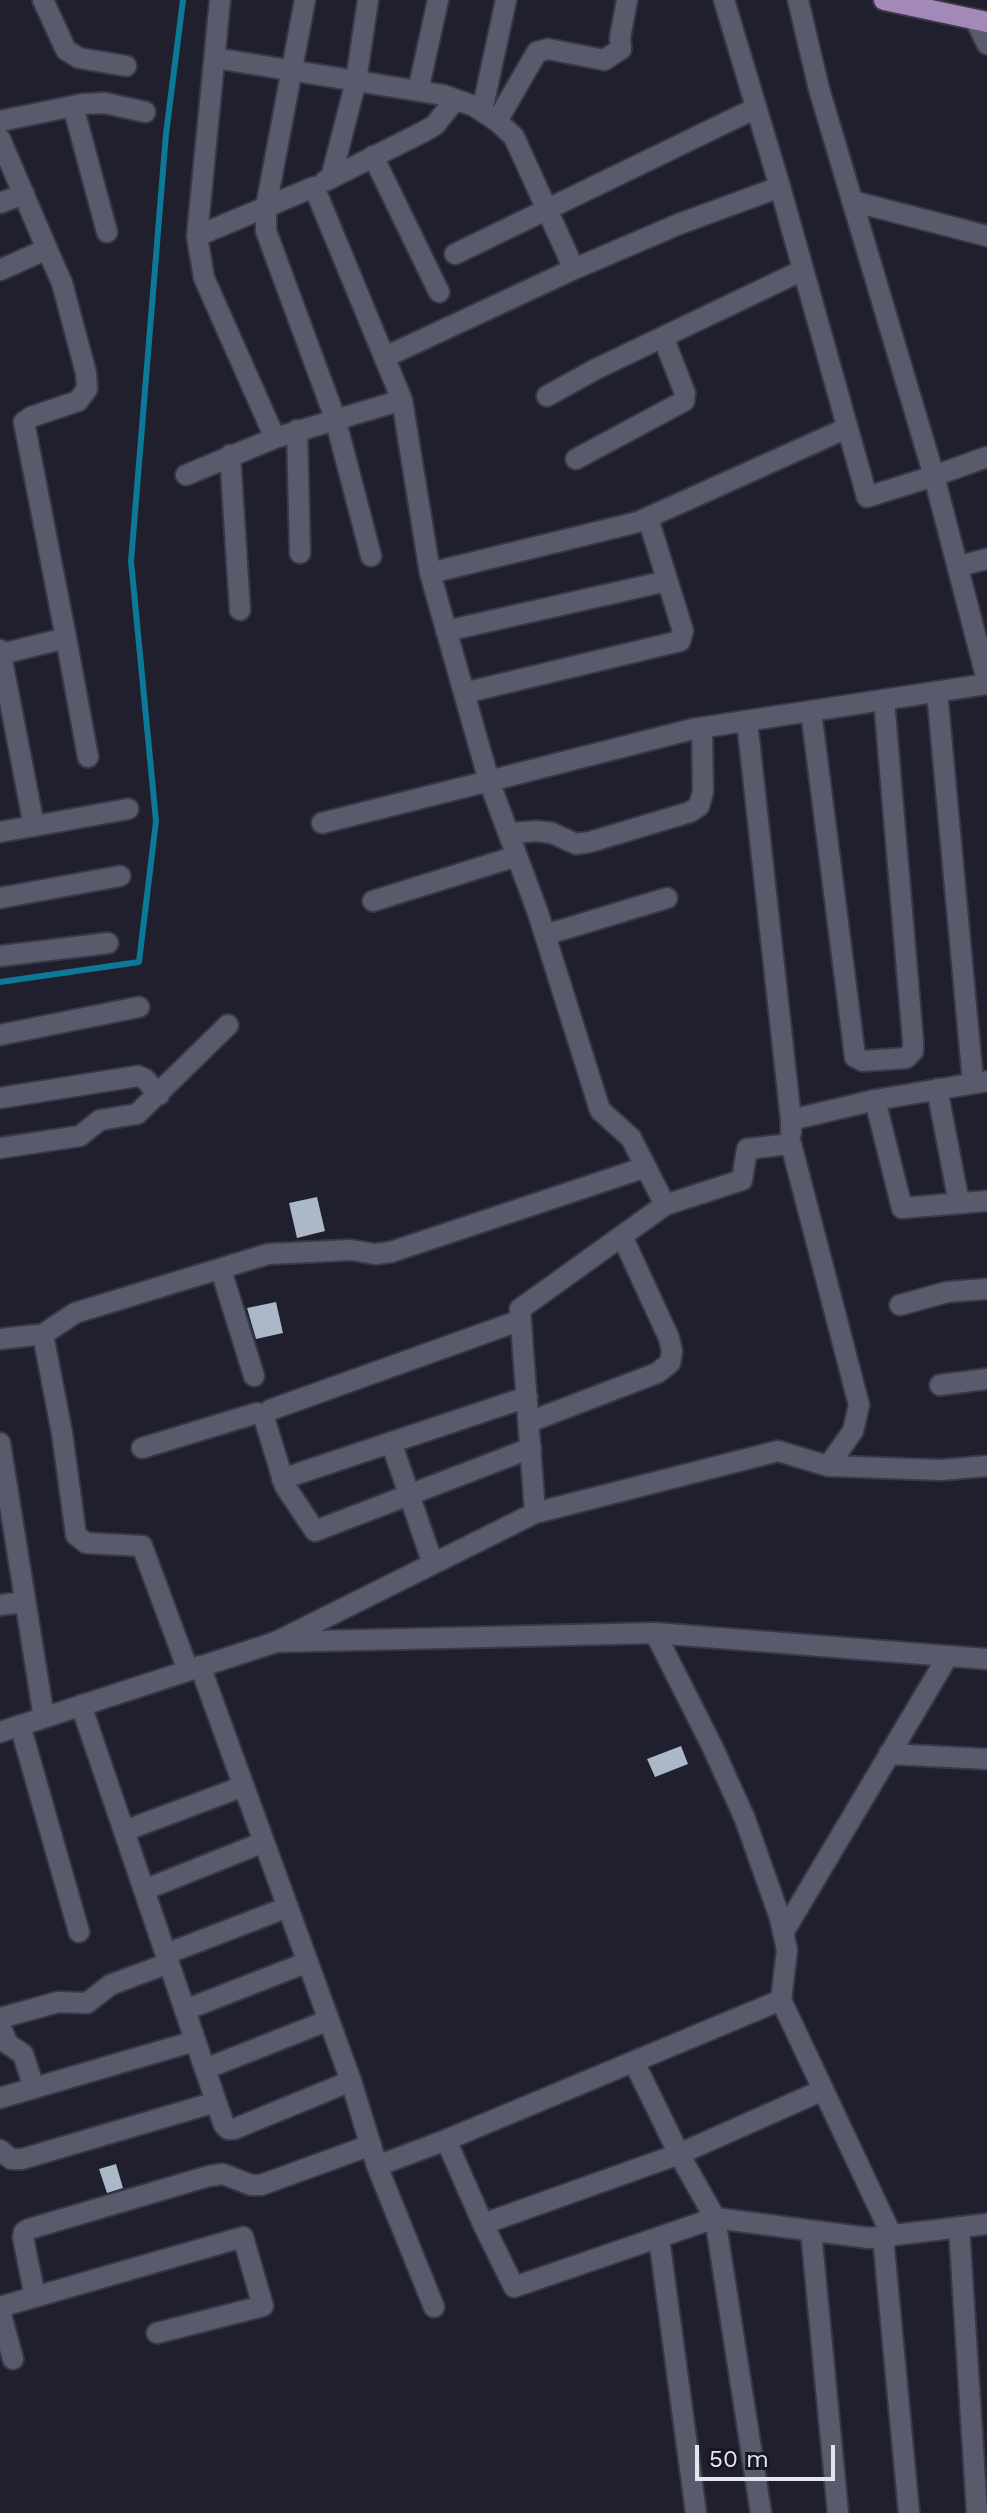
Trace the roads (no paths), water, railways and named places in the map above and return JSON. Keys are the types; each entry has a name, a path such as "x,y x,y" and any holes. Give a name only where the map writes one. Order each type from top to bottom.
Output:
{"main road":[{"path":"884,0 982,21"}],"street":[{"path":"43,0 66,50 79,58 126,66"},
{"path":"220,0 197,236 204,278 275,438"},
{"path":"305,0 266,207 266,231 335,418 371,556"},
{"path":"368,0 356,81 323,182 402,400 430,573 489,781 545,935 600,1110 631,1138 665,1205"},
{"path":"418,91 438,0"},
{"path":"489,116 506,0"},
{"path":"489,116 537,52 548,49 604,60 621,49 627,0"},
{"path":"724,0 867,497 987,457"},
{"path":"322,823 702,728 937,692 986,677 959,566 819,89 798,0"},
{"path":"982,21 987,44"},
{"path":"215,58 418,91 455,100 489,116 514,137 574,269"},
{"path":"197,236 323,182 435,125 455,100"},
{"path":"0,121 73,106 105,103 145,112"},
{"path":"73,106 107,232"},
{"path":"455,254 756,108"},
{"path":"0,139 62,283 86,373 87,389 78,401 24,422 88,757"},
{"path":"373,156 439,292"},
{"path":"385,357 574,269 679,224 780,187"},
{"path":"0,203 24,194"},
{"path":"852,201 987,236"},
{"path":"0,270 47,249"},
{"path":"547,396 803,270"},
{"path":"576,459 684,401 685,393 663,337"},
{"path":"186,475 297,430 402,400"},
{"path":"430,573 573,540 648,518 847,428"},
{"path":"297,430 300,553"},
{"path":"230,455 240,610"},
{"path":"464,693 680,641 683,631 648,518"},
{"path":"959,566 987,559"},
{"path":"446,631 667,581"},
{"path":"34,826 0,652 66,638"},
{"path":"791,1120 875,1100 980,1081 937,692"},
{"path":"811,711 852,1047 855,1057 863,1061 906,1058 913,1051 913,1041 884,700"},
{"path":"747,721 791,1120 791,1144 859,1405 853,1431 828,1466"},
{"path":"509,833 552,833 576,844 690,812 699,806 703,792 702,728"},
{"path":"0,832 128,809"},
{"path":"373,901 517,856"},
{"path":"0,898 120,876"},
{"path":"545,935 667,898"},
{"path":"0,956 108,943"},
{"path":"0,1035 139,1007"},
{"path":"0,1148 80,1136 100,1120 137,1114 228,1025"},
{"path":"0,1098 138,1076 145,1079 159,1095"},
{"path":"937,1089 959,1203"},
{"path":"875,1100 902,1208 987,1201"},
{"path":"535,1513 520,1309 665,1205 742,1180 747,1149 791,1144"},
{"path":"0,1339 42,1335 75,1313 277,1253 391,1252 646,1167"},
{"path":"529,1422 657,1373 670,1363 672,1351 669,1338 622,1236"},
{"path":"221,1270 254,1376"},
{"path":"900,1305 947,1292 987,1289"},
{"path":"265,1415 270,1410 521,1320"},
{"path":"42,1335 62,1433 76,1535 86,1543 142,1546 244,1786 351,2081 377,2166 434,2307"},
{"path":"940,1385 987,1379"},
{"path":"282,1479 527,1397"},
{"path":"142,1448 257,1413 265,1415"},
{"path":"265,1415 282,1479 315,1531 531,1448"},
{"path":"391,1442 433,1564"},
{"path":"0,1732 276,1642 535,1513 778,1451 828,1466 941,1470 987,1466"},
{"path":"1,1456 7,1532 24,1602 44,1718"},
{"path":"0,1605 24,1602"},
{"path":"276,1642 655,1633 987,1659"},
{"path":"655,1633 745,1819 787,1950 781,2000 887,2236 909,2513"},
{"path":"783,1933 948,1656"},
{"path":"81,1705 224,2125 234,2129 351,2081"},
{"path":"20,1725 79,1932"},
{"path":"889,1754 987,1759"},
{"path":"124,1831 244,1786"},
{"path":"144,1890 264,1842"},
{"path":"0,2018 58,2002 87,2003 110,1985 288,1907"},
{"path":"185,2010 308,1962"},
{"path":"377,2166 781,2000"},
{"path":"205,2069 329,2020"},
{"path":"0,2026 4,2040 23,2054 34,2088"},
{"path":"0,2098 195,2041"},
{"path":"634,2062 679,2154 715,2218 761,2513"},
{"path":"483,2224 679,2154 823,2090"},
{"path":"0,2150 11,2159 22,2159 216,2102"},
{"path":"446,2140 514,2287 715,2218 869,2238 987,2224"},
{"path":"35,2297 23,2237 29,2229 209,2176 223,2174 251,2185 261,2185 371,2145"},
{"path":"959,2227 977,2513"},
{"path":"811,2231 838,2513"},
{"path":"13,2359 0,2309 243,2237 263,2306 157,2333"},
{"path":"659,2238 696,2513"}],"waterway":[{"path":"0,982 139,962 156,821 131,561 166,134 183,0"}]}
